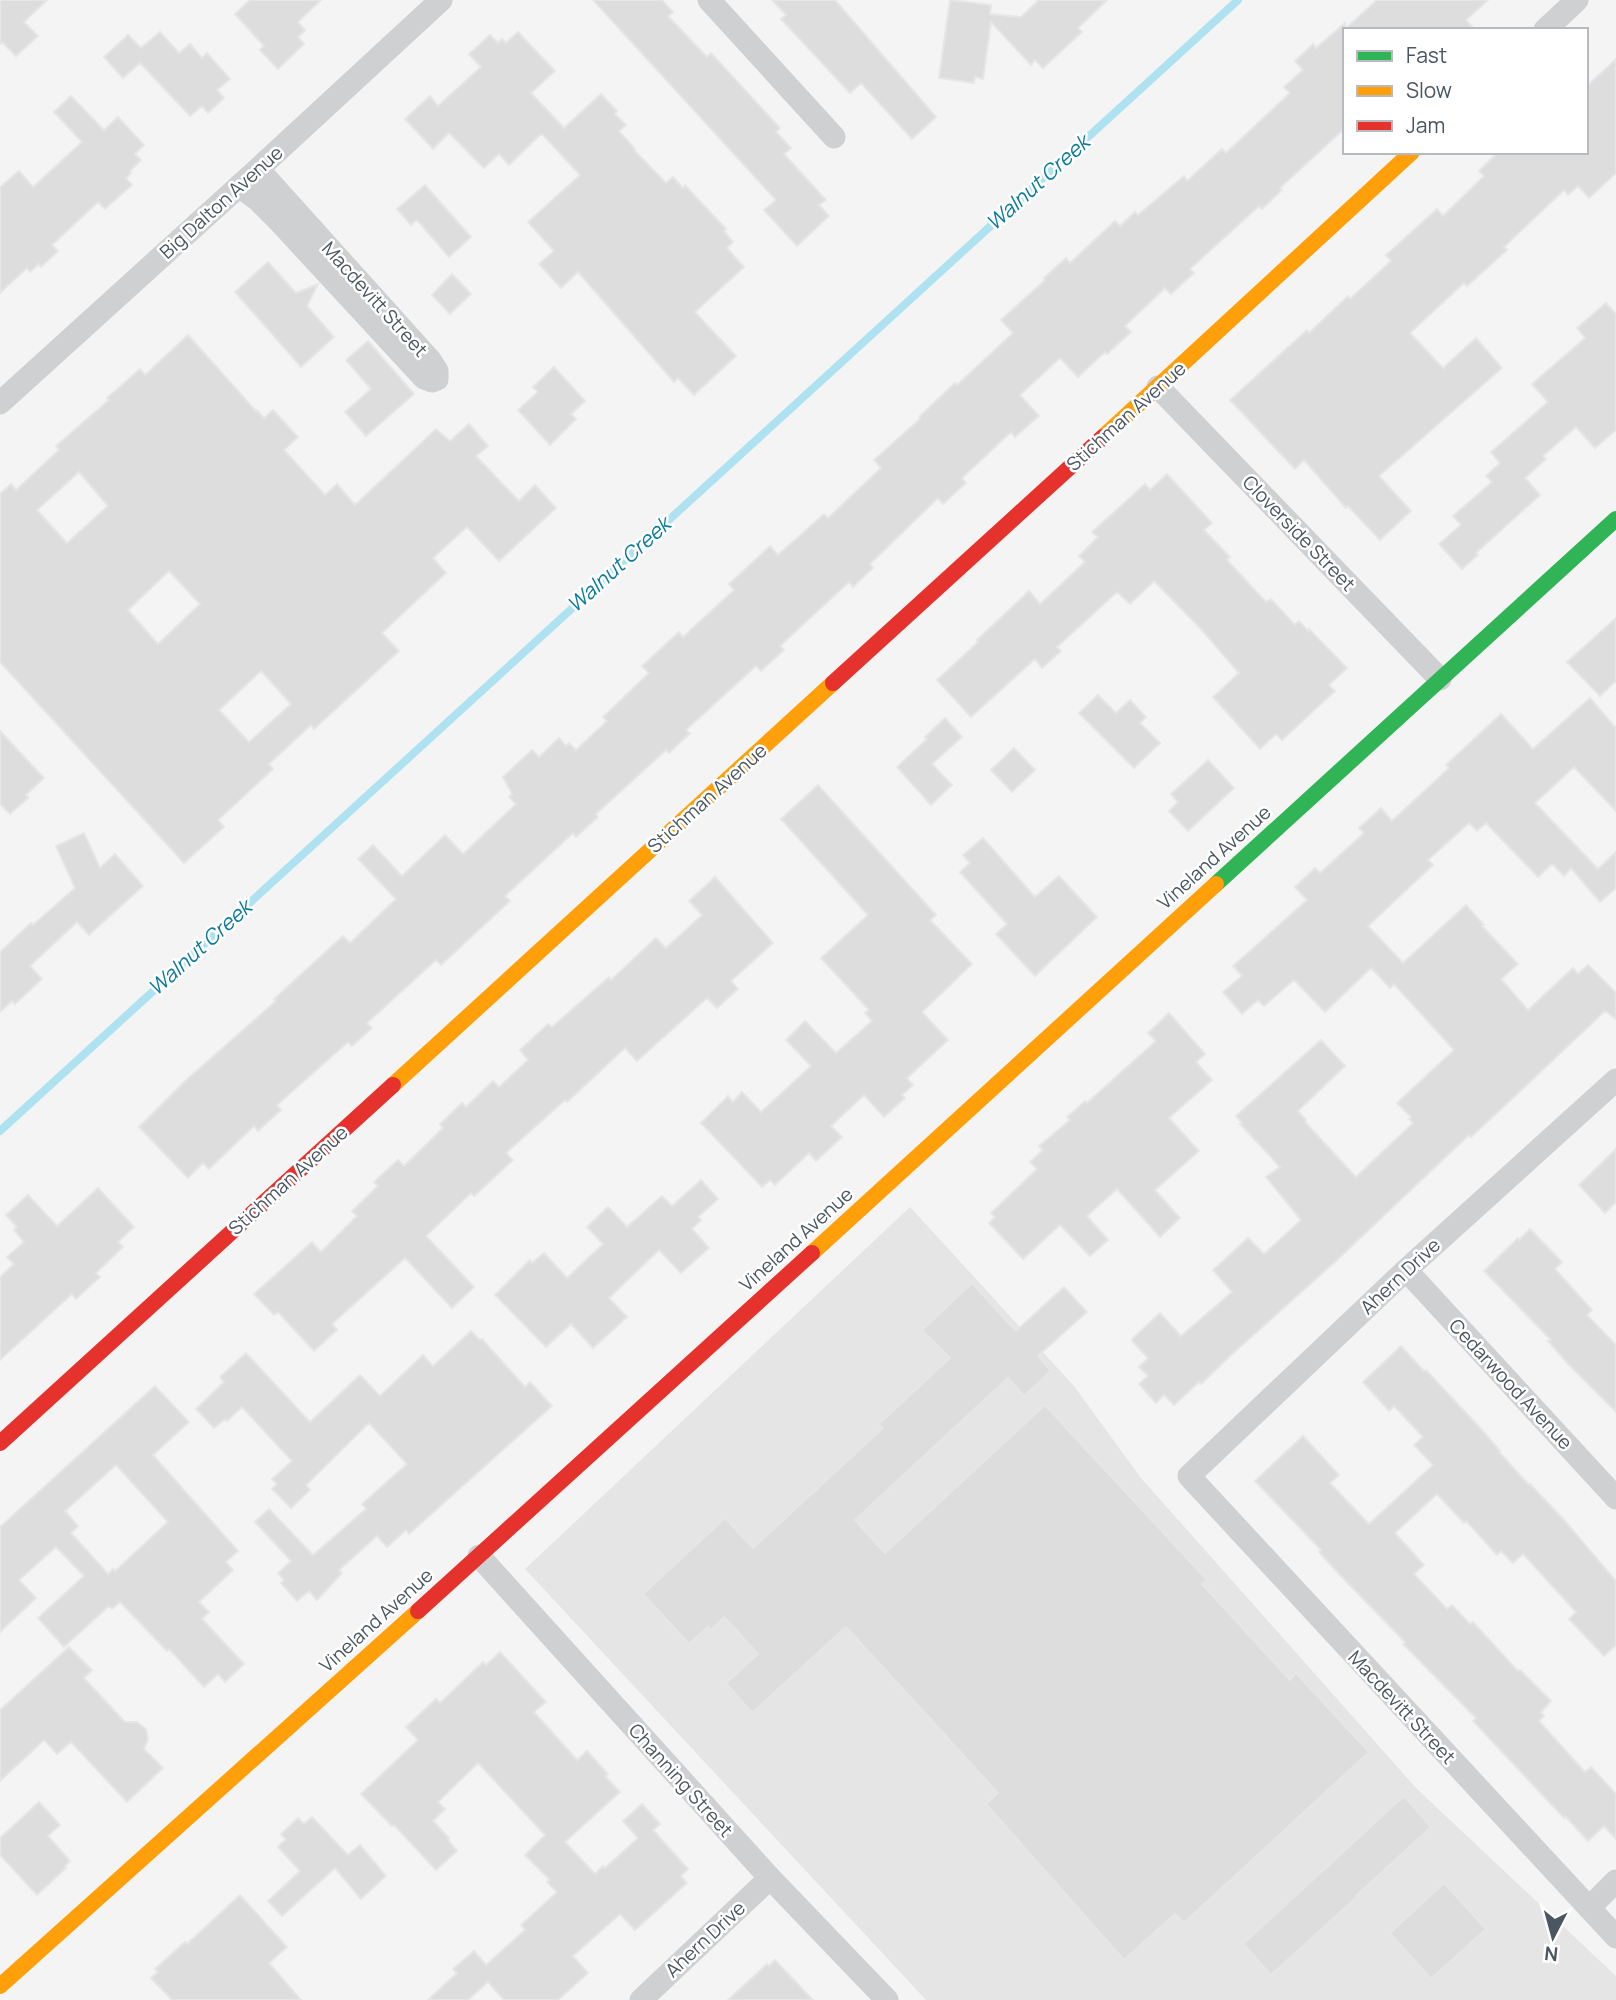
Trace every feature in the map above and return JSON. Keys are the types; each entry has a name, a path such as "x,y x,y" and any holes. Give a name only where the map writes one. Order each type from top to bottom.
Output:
{"street":[{"name":"Big Dalton Avenue","path":"0,402 441,0"},
{"path":"709,0 834,136"},
{"path":"1547,28 1577,0"},
{"name":"Stichman Avenue","path":"0,1443 1410,154"},
{"name":"Macdevitt Street","path":"239,186 278,220 424,378 432,381 437,379 438,371 430,360 258,169"},
{"name":"Cloverside Street","path":"1158,387 1440,679"},
{"name":"Vineland Avenue","path":"0,1986 479,1556 1616,519"},
{"name":"Ahern Drive","path":"1189,1476 1405,1270 1616,1080"},
{"name":"Cedarwood Avenue","path":"1405,1270 1616,1497"},
{"name":"Macdevitt Street","path":"1189,1476 1616,1937"},
{"name":"Channing Street","path":"479,1556 770,1878 887,2000"},
{"name":"Ahern Drive","path":"641,2000 770,1878"},
{"path":"1589,1908 1616,1881"}],"shaded area":[{"path":"910,1207 1074,1386 1141,1478 1417,1789 1616,1976 1616,2000 926,2000 525,1569"}],"building":[{"path":"0,0 47,0 24,22 38,36 16,56 2,42 0,44"},
{"path":"250,0 321,0 298,22 305,30 298,37 304,44 278,69 260,50 264,46 235,14"},
{"path":"593,0 662,0 673,12 668,16 707,57 711,53 780,128 776,132 791,148 784,154 826,200 819,205 829,216 797,246 764,210 776,200"},
{"path":"772,0 835,0 936,117 912,139 861,83 850,93 781,19 786,15"},
{"path":"950,0 991,5 990,14 1021,17 1039,0 1107,0 1078,28 1082,32 1043,68 1035,60 1031,65 991,22 983,79 975,77 974,83 939,78"},
{"path":"1377,0 1488,0 1466,20 1473,28 1346,28"},
{"path":"1345,23 1343,130 1280,188 1282,190 1262,209 1259,206 1190,269 1194,273 1171,294 1165,288 1125,326 1131,332 1107,354 1105,352 1078,377 1060,358 1020,395 1039,416 1015,437 1011,432 962,478 966,483 943,504 938,498 870,564 873,568 853,587 849,582 780,646 784,650 761,671 756,666 686,730 690,733 669,753 666,750 596,814 598,817 576,837 573,833 505,896 510,901 441,965 436,960 367,1023 372,1028 352,1046 348,1042 277,1105 281,1110 258,1131 254,1126 209,1169 203,1163 188,1178 139,1127 343,936 350,943 396,899 358,859 373,845 402,876 445,835 463,854 516,804 509,797 512,794 503,777 532,750 539,757 559,738 566,746 569,743 576,750 607,721 603,717 649,673 642,666 679,632 683,637 734,590 729,584 770,546 778,555 824,514 828,518 881,468 874,460 955,383 957,385 1013,333 1001,320 1045,280 1044,278 1066,258 1070,263 1115,221 1120,226 1135,212 1138,215 1184,176 1187,181 1222,149 1226,153 1290,93 1284,87 1303,70 1295,61 1313,44 1316,48"},
{"path":"160,32 179,53 190,44 202,58 207,53 230,79 217,90 224,98 208,113 202,106 190,116 140,63 123,78 104,57 128,35 141,48"},
{"path":"518,32 555,71 531,93 564,128 601,94 626,125 619,131 634,150 666,183 673,177 683,188 685,185 726,229 724,231 733,242 727,248 744,267 695,312 736,356 694,395 678,378 674,382 578,272 561,288 539,264 554,251 528,222 580,175 543,135 509,165 499,154 484,168 449,133 433,149 405,119 430,96 438,106 481,67 469,54 490,35 498,43 502,39 506,43"},
{"path":"1616,59 1616,173 1589,198 1578,186 1568,195 1564,190 1504,247 1507,250 1467,286 1464,283 1410,333 1443,368 1476,338 1502,368 1379,476 1411,511 1380,540 1348,506 1346,508 1304,460 1295,469 1230,400 1307,330 1309,333 1348,296 1350,299 1391,261 1386,255 1437,209 1443,216 1484,176 1479,171 1496,154 1588,154 1588,85"},
{"path":"71,96 104,130 118,117 144,145 135,154 141,160 126,178 132,185 105,209 98,202 52,245 58,251 41,267 39,264 30,272 27,268 0,293 0,187 19,171 33,187 82,142 54,112"},
{"path":"425,185 471,237 449,257 417,220 411,225 397,209"},
{"path":"268,262 296,293 318,284 307,306 334,337 301,367 235,292"},
{"path":"452,274 471,294 450,314 432,295"},
{"path":"1606,303 1616,314 1616,430 1595,448 1576,427 1543,456 1546,459 1525,478 1540,495 1462,569 1439,544 1461,525 1453,516 1492,482 1486,476 1500,463 1491,452 1548,402 1532,384 1585,338 1577,328"},
{"path":"188,335 256,411 264,418 273,410 298,437 284,450 325,495 337,484 355,505 436,429 450,441 469,424 488,446 476,456 519,501 535,485 556,508 499,561 467,527 433,558 446,573 382,633 399,651 314,729 311,725 269,764 273,769 218,820 224,827 184,863 0,662 0,494 11,484 16,490 59,450 56,446 140,369 145,375","holes":["79,472 108,506 67,543 37,510","169,571 200,604 158,644 128,610","261,671 291,704 249,742 219,710"]},
{"path":"368,341 414,394 366,436 345,412 371,389 346,360"},
{"path":"554,367 585,401 571,414 576,419 550,445 518,410 538,392 533,387"},
{"path":"1167,474 1212,523 1204,530 1230,557 1227,560 1266,602 1271,599 1295,625 1299,621 1308,631 1309,629 1347,668 1329,685 1335,691 1282,740 1276,734 1260,749 1213,697 1239,673 1154,581 1130,604 1117,592 1057,647 1061,651 1042,668 1035,659 971,717 937,680 1029,591 1040,604 1085,562 1079,556 1098,537 1092,532 1145,484 1150,490"},
{"path":"1616,618 1616,681 1600,696 1567,662"},
{"path":"1098,695 1116,713 1130,700 1146,717 1140,723 1160,743 1134,768 1079,713"},
{"path":"1590,698 1616,728 1616,811 1574,767 1535,803 1598,869 1616,852 1616,888 1600,902 1571,868 1564,876 1552,864 1538,877 1486,823 1477,831 1469,823 1428,860 1433,865 1368,926 1403,963 1466,905 1518,964 1501,979 1528,1010 1573,968 1578,974 1588,965 1616,993 1616,1019 1605,1011 1201,1384 1199,1382 1174,1405 1164,1395 1156,1403 1139,1384 1148,1376 1139,1367 1148,1358 1132,1341 1133,1338 1160,1313 1181,1336 1232,1292 1213,1270 1248,1238 1264,1254 1301,1220 1266,1177 1280,1167 1240,1124 1242,1123 1236,1116 1321,1040 1345,1066 1298,1111 1356,1177 1413,1123 1409,1119 1411,1117 1397,1103 1454,1050 1394,984 1390,988 1371,968 1325,1012 1294,980 1264,1006 1258,1000 1242,1014 1223,992 1242,976 1233,966 1307,900 1295,887 1315,868 1320,873 1364,833 1359,828 1381,808 1392,821 1449,768 1446,765 1501,714 1533,749"},
{"path":"945,718 962,737 932,764 952,785 931,805 897,767"},
{"path":"0,731 44,778 26,795 28,798 10,814 0,804"},
{"path":"1014,748 1035,770 1012,792 991,770"},
{"path":"1208,760 1234,788 1188,831 1169,811 1178,802 1171,794"},
{"path":"818,785 936,915 930,920 972,964 922,1012 948,1040 907,1078 913,1085 902,1095 905,1098 884,1117 864,1095 831,1126 842,1137 816,1161 809,1153 775,1185 770,1180 762,1187 701,1123 728,1096 733,1102 742,1092 761,1112 811,1066 786,1040 805,1021 836,1053 872,1021 865,1013 869,1010 821,958 868,915 781,819"},
{"path":"84,833 100,868 115,854 143,886 89,935 77,922 30,966 42,979 15,1004 12,1001 0,1012 0,952 75,888 56,846"},
{"path":"983,838 1035,897 1059,876 1097,917 1035,976 996,934 1007,924 960,872 970,863 963,855"},
{"path":"715,877 773,943 731,981 738,989 717,1008 707,998 637,1061 625,1048 567,1102 565,1100 506,1153 513,1160 474,1196 471,1193 426,1236 474,1287 452,1308 405,1258 332,1324 337,1330 314,1351 278,1312 274,1315 254,1294 312,1242 321,1252 357,1216 352,1211 378,1186 374,1182 398,1160 404,1166 443,1128 440,1124 462,1103 466,1107 493,1081 499,1087 528,1060 520,1050 548,1024 552,1027 609,977 611,980 656,938 666,948 702,915 689,901"},
{"path":"1169,1013 1205,1054 1196,1062 1212,1080 1169,1118 1199,1151 1155,1190 1180,1218 1160,1237 1117,1189 1087,1216 1108,1240 1090,1256 1060,1225 1023,1259 989,1223 995,1217 991,1213 1037,1169 1030,1162 1043,1150 1039,1146 1070,1120 1067,1117 1085,1101 1087,1103 1156,1041 1148,1033"},
{"path":"1616,1149 1616,1202 1605,1213 1579,1185"},
{"path":"701,1180 718,1199 698,1217 701,1220 692,1229 709,1248 681,1273 659,1250 609,1298 627,1317 593,1348 571,1324 546,1347 495,1295 530,1260 532,1263 544,1253 567,1278 603,1244 587,1227 608,1207 627,1227 662,1196 672,1206"},
{"path":"98,1188 134,1227 118,1242 123,1247 96,1273 100,1277 76,1299 72,1294 0,1360 0,1277 14,1264 7,1257 24,1242 14,1230 17,1227 6,1215 28,1195 57,1226"},
{"path":"1530,1229 1562,1262 1555,1269 1592,1310 1587,1315 1616,1345 1616,1412 1568,1364 1548,1341 1551,1340 1484,1271"},
{"path":"972,1283 1016,1331 1064,1287 1087,1312 1038,1356 1051,1371 1024,1396 1008,1378 855,1520 885,1553 1045,1405 1207,1580 1202,1584 1290,1680 1296,1673 1369,1752 1184,1923 1175,1914 1124,1960 986,1804 998,1793 846,1627 752,1713 726,1683 758,1654 724,1617 711,1630 708,1627 689,1644 643,1594 725,1518 753,1548 883,1428 879,1424 950,1358 922,1330"},
{"path":"471,1331 482,1339 525,1387 530,1382 552,1406 409,1534 406,1530 387,1547 377,1536 339,1570 342,1573 317,1600 309,1591 297,1601 281,1583 284,1580 278,1573 291,1561 255,1522 269,1509 313,1555 366,1509 362,1504 407,1464 369,1423 306,1485 310,1490 291,1508 272,1489 277,1484 272,1479 292,1461 242,1407 227,1421 225,1419 214,1428 196,1409 224,1382 220,1377 246,1353 310,1422 360,1375 380,1396 423,1355 433,1366"},
{"path":"1401,1346 1482,1430 1616,1581 1616,1645 1604,1656 1569,1619 1576,1612 1523,1554 1513,1563 1501,1551 1497,1555 1437,1494 1395,1533 1424,1565 1414,1574 1447,1609 1452,1605 1470,1624 1473,1622 1518,1671 1551,1701 1541,1712 1544,1716 1539,1721 1585,1772 1591,1767 1616,1794 1616,1839 1604,1826 1588,1841 1565,1816 1564,1818 1473,1721 1476,1718 1403,1644 1405,1642 1255,1481 1303,1436 1339,1475 1330,1483 1369,1524 1433,1465 1414,1445 1423,1437 1394,1406 1389,1411 1363,1382"},
{"path":"155,1386 189,1422 153,1455 238,1551 226,1562 233,1570 199,1602 209,1612 202,1619 244,1664 225,1682 218,1674 204,1687 120,1602 112,1609 109,1606 64,1647 38,1618 84,1576 56,1547 19,1580 36,1598 0,1632 0,1527","holes":["116,1465 168,1522 115,1571 113,1569 108,1574 71,1533 78,1526 65,1511"]},
{"path":"69,1647 92,1670 84,1678 125,1722 137,1722 146,1729 148,1739 144,1749 163,1768 127,1802 71,1742 57,1754 44,1740 0,1781 0,1710"},
{"path":"500,1652 546,1702 534,1712 577,1760 587,1751 620,1792 565,1842 595,1874 638,1838 623,1821 642,1804 660,1824 653,1830 688,1869 681,1876 687,1883 635,1930 620,1914 573,1956 588,1973 558,2000 504,2000 488,1982 468,2000 428,2000 457,1973 453,1969 474,1951 486,1965 525,1930 521,1925 557,1892 547,1882 550,1880 525,1855 545,1835 478,1763 438,1802 445,1809 433,1821 457,1851 436,1870 361,1794 418,1740 406,1727 436,1699 440,1703 483,1662 486,1665"},
{"path":"1404,1796 1431,1827 1271,1975 1243,1944"},
{"path":"39,1802 60,1825 48,1836 70,1861 37,1895 0,1855 0,1838"},
{"path":"312,1817 348,1855 360,1845 386,1876 361,1899 335,1868 282,1916 268,1901 300,1871 278,1847 286,1839 281,1834 298,1818 304,1824"},
{"path":"1444,1883 1486,1929 1431,1979 1390,1933"},
{"path":"240,1895 287,1947 269,1963 301,2000 172,2000 151,1978 158,1972 155,1969 185,1942 187,1944"},
{"path":"775,1960 813,2000 728,2000 767,1964 769,1966"}],"waterway":[{"name":"Walnut Creek","path":"0,1131 1238,0"}],"traffic: fast":[{"path":"1216,884 1616,519"}],"traffic: slow":[{"path":"1103,437 1410,154"},
{"path":"393,1085 833,683"},
{"path":"812,1253 1216,884"},
{"path":"0,1986 418,1611"}],"traffic: jam":[{"path":"833,683 1103,437"},
{"path":"0,1443 393,1085"},
{"path":"418,1611 812,1253"}]}
